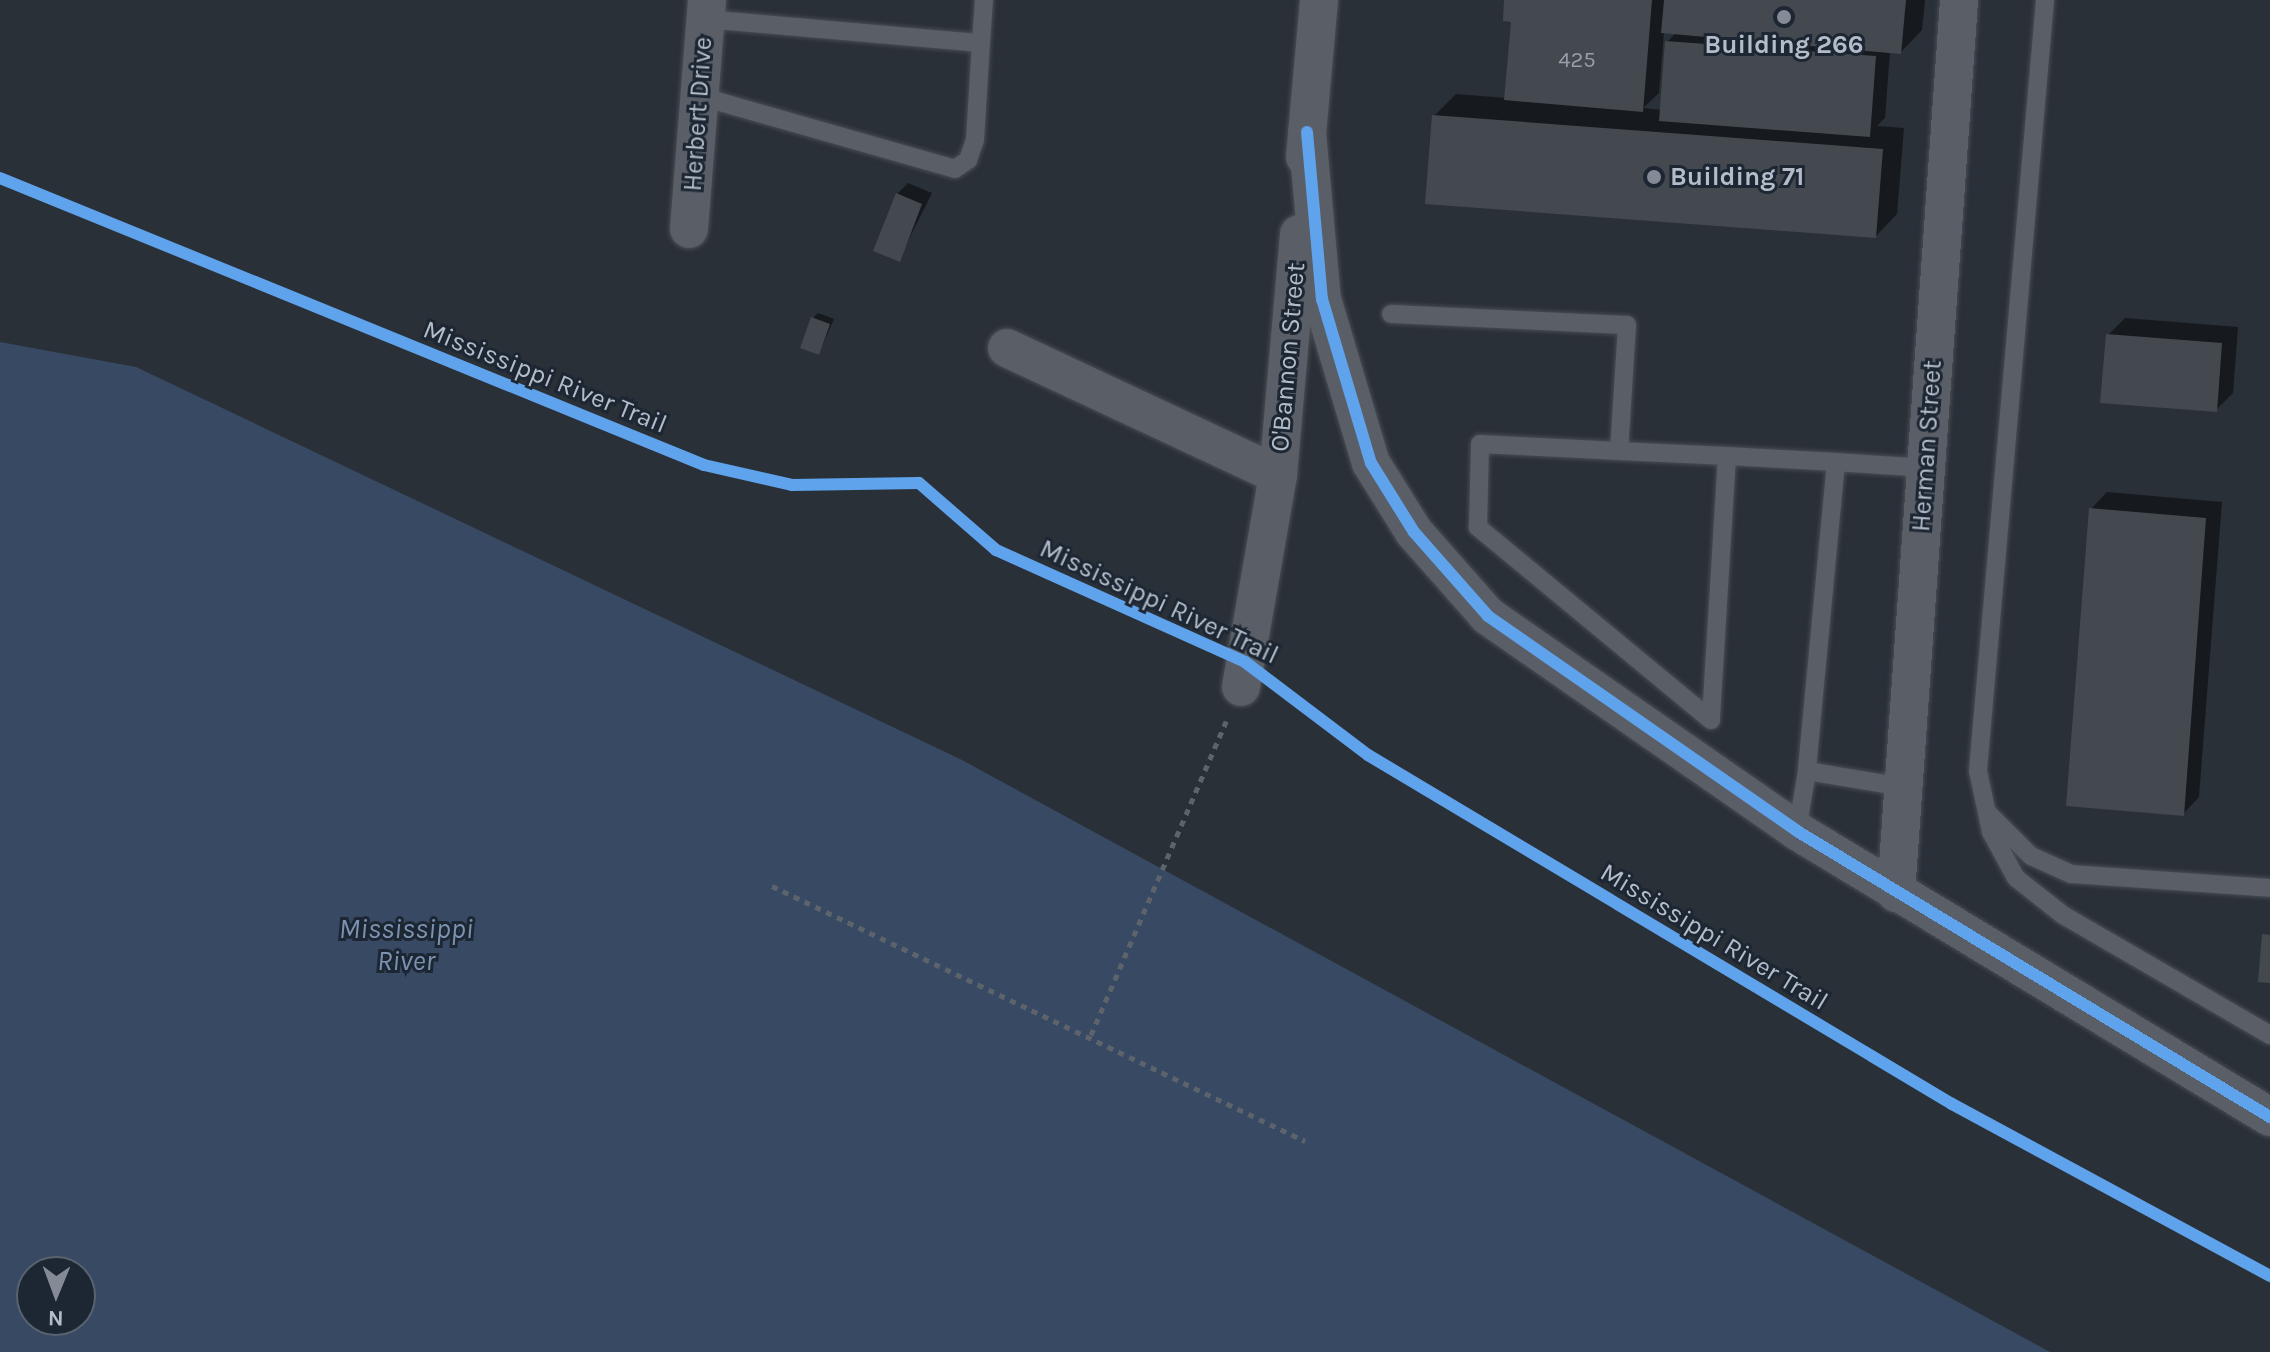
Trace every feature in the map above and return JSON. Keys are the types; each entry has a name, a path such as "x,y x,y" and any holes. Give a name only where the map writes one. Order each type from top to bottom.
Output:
{"street":[{"name":"O'Bannon Street","path":"1241,687 1278,475 1319,0"},
{"name":"Herman Street","path":"1896,893 1959,0"},
{"name":"Herbert Drive","path":"689,229 706,10"},
{"path":"1307,132 1322,299 1371,463 1414,532 1488,616 1797,831 2270,1117"},
{"path":"1007,348 1278,475"}],"lane":[{"path":"699,96 955,169 968,160 975,140 984,0"},
{"path":"2045,0 1978,771 1987,812 2016,878 2063,915 2270,1035"},
{"path":"706,10 981,43"},
{"path":"1391,314 1627,325 1619,451"},
{"path":"1727,456 1711,720 1478,527 1480,444 1727,456 1926,468"},
{"path":"1797,831 1807,771 1836,462"},
{"path":"1807,771 1904,787"},
{"path":"1987,812 2031,856 2071,874 2270,888"}],"path":[{"path":"1091,1035 1241,687"},
{"path":"772,886 1091,1035 1305,1141"}],"water":[{"name":"Mississippi River","path":"0,342 136,367 962,760 2050,1352 0,1352"}],"building":[{"path":"1504,0 1652,0 1643,112 1504,100 1511,22 1503,21"},
{"name":"Building 266","path":"1664,0 1906,0 1901,54 1661,33"},
{"path":"1665,41 1876,56 1870,137 1659,121"},
{"name":"Building 71","path":"1432,115 1883,149 1876,238 1425,204"},
{"path":"896,193 922,204 900,262 873,251"},
{"path":"811,317 830,324 819,355 800,348"},
{"path":"2106,334 2222,343 2217,412 2100,403"},
{"path":"2089,508 2206,518 2184,816 2066,806"},
{"path":"2262,934 2270,935 2270,983 2258,982"}],"cycle path":[{"path":"1307,132 1322,299 1371,463 1414,532 1488,616 1797,831 2270,1117"},
{"name":"Mississippi River Trail","path":"0,178 704,465 792,485 919,483 996,550 1245,662 1368,755 1952,1104 2270,1276"}],"place":[{"name":"Building 266","path":"1784,17"},
{"name":"Building 71","path":"1654,177"}]}
